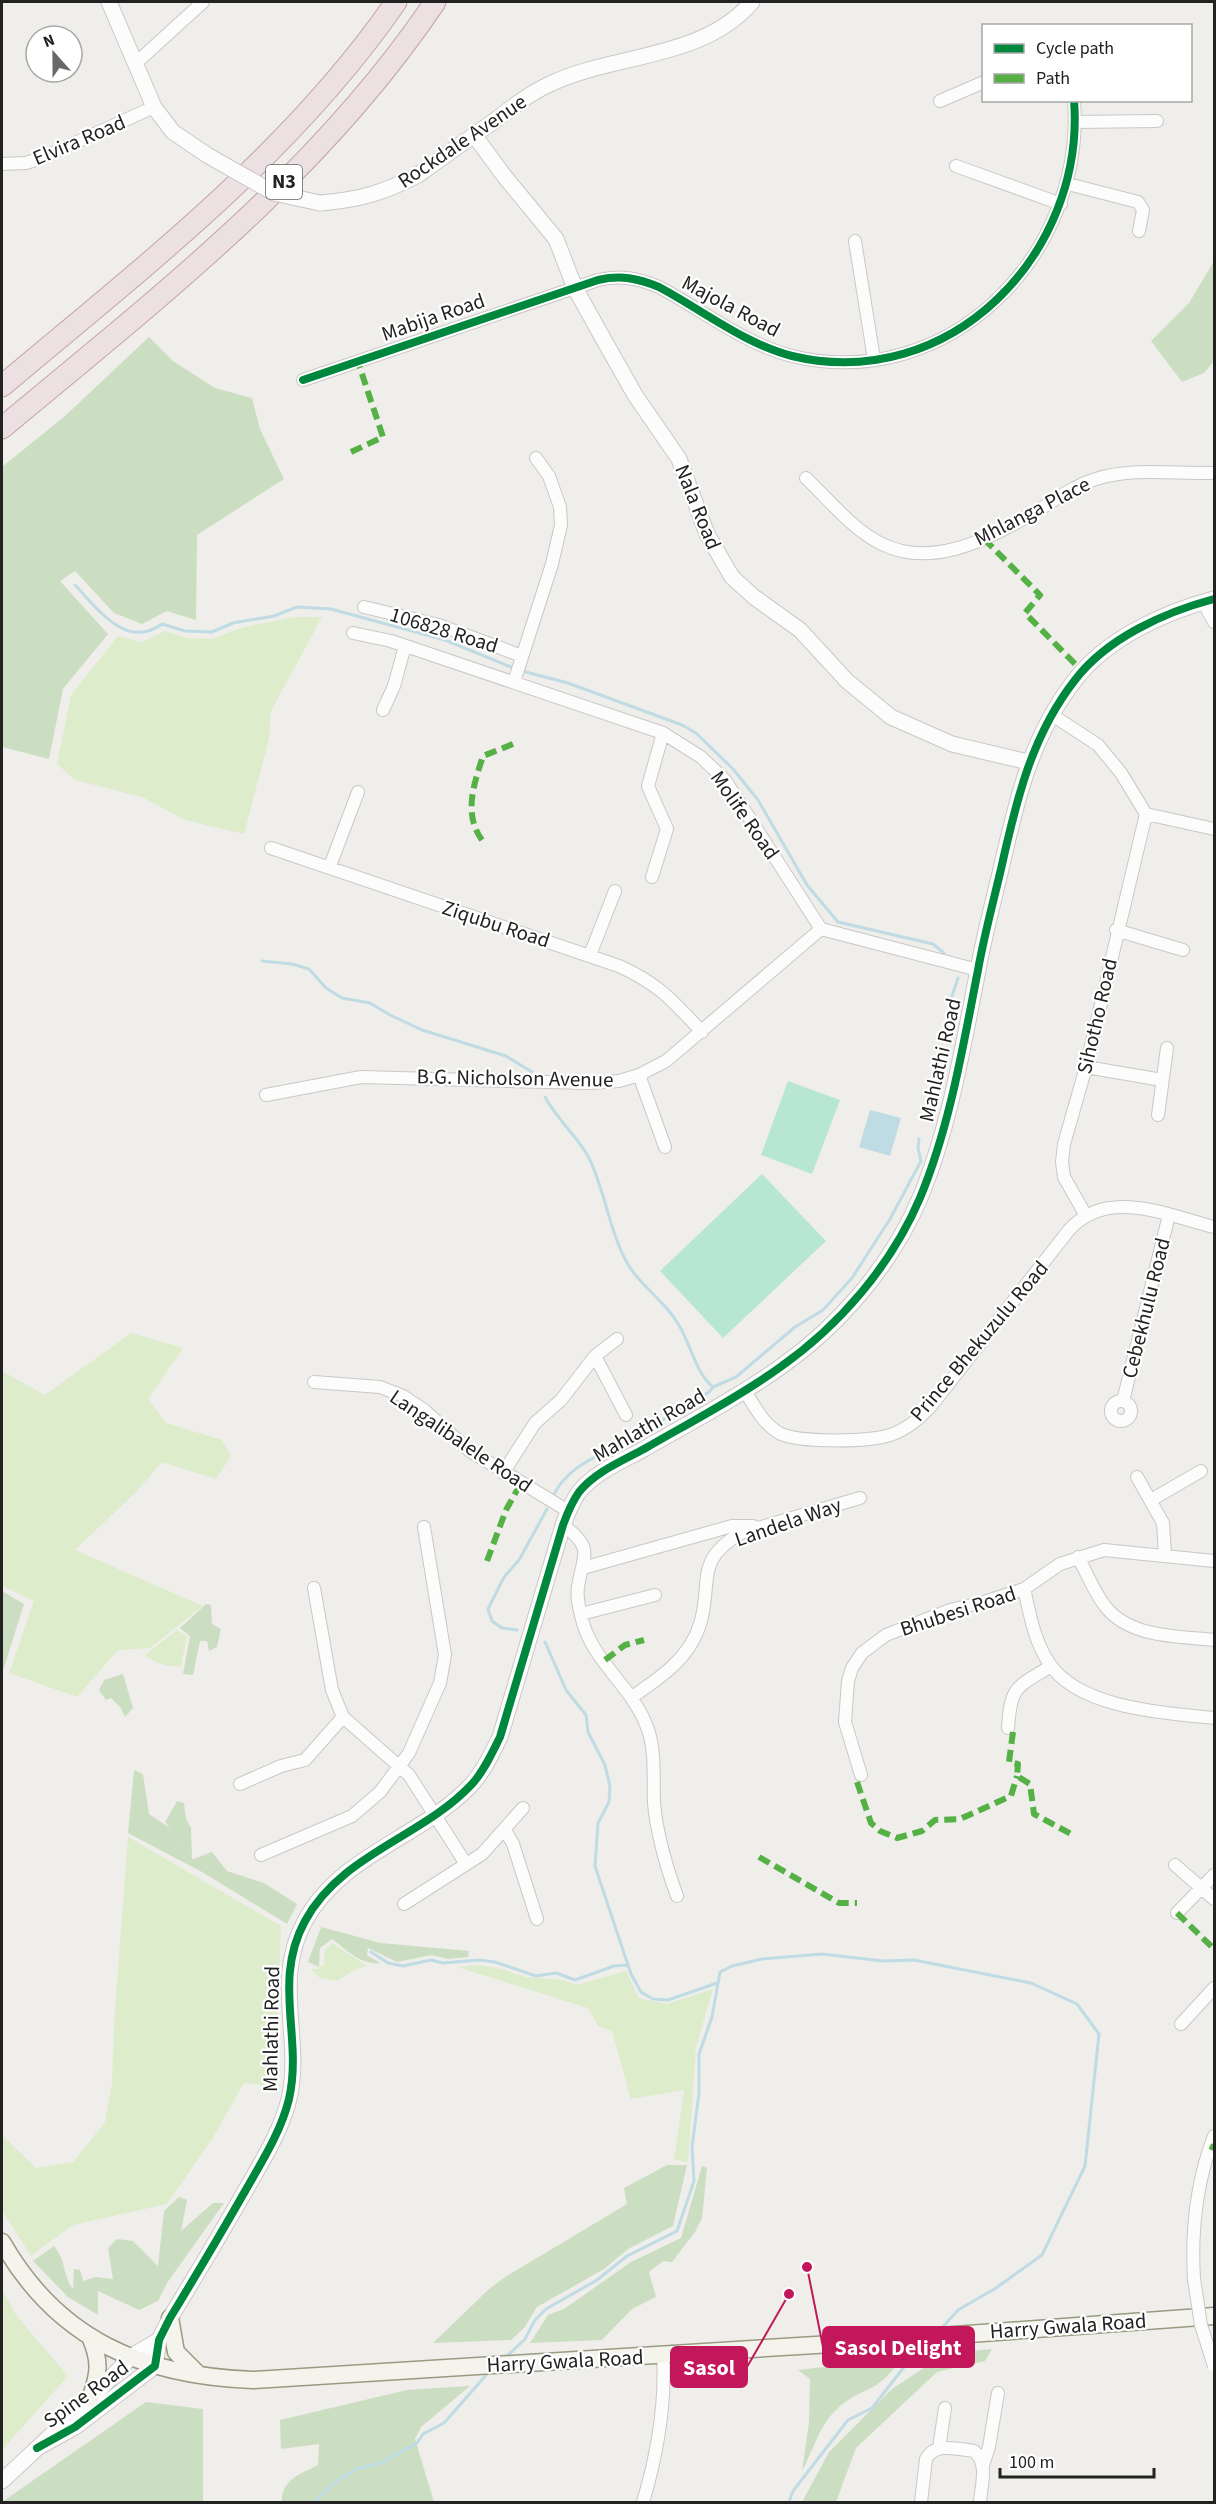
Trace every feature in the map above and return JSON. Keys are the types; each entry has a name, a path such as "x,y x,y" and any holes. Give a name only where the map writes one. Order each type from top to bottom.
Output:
{"highway":[{"name":"N3","path":"2,386 228,195 317,101 396,2"},
{"name":"N3","path":"2,428 244,223 331,134 415,31 435,2"}],"main road":[{"name":"Harry Gwala Road","path":"2,2241 17,2269 39,2297 90,2337 154,2366 200,2376 253,2380 832,2344 1039,2327 1215,2316"},
{"path":"170,2318 176,2352 200,2376"},
{"path":"90,2337 96,2351 99,2369 90,2399"}],"street":[{"name":"Rockdale Avenue","path":"109,2 154,107 173,132 207,155 274,193 320,203 352,200 384,192 418,175 550,84 583,70 649,56 712,33 740,15 752,2"},
{"path":"136,63 203,2"},
{"path":"940,101 982,83"},
{"name":"Majola Road","path":"575,288 608,278 630,277 659,288 774,350 813,360 873,359 913,351 954,333 977,317 1012,285 1037,253 1050,231 1068,183 1075,122 1074,102"},
{"name":"Elvira Road","path":"2,164 26,163 44,157 154,107"},
{"path":"1075,122 1157,120"},
{"name":"Nala Road","path":"474,135 556,239 575,288 635,395 679,459 715,552 742,588 800,630 847,681 891,717 952,744 1028,762"},
{"path":"956,166 1061,204"},
{"path":"1068,183 1138,202 1143,210 1139,231"},
{"path":"855,241 873,359"},
{"name":"Mabija Road","path":"303,380 575,288"},
{"path":"514,680 558,544 561,525 560,507 552,482 536,458"},
{"name":"Mhlanga Place","path":"806,478 857,527 880,543 912,554 938,552 984,539 1085,484 1112,474 1215,473"},
{"path":"1209,601 1215,622"},
{"name":"Mahlathi Road","path":"154,2366 159,2340 170,2318 262,2161 284,2114 293,2067 287,1994 291,1955 305,1920 328,1890 348,1870 434,1815 473,1782 500,1737 566,1518 579,1492 608,1468 778,1369 838,1318 867,1287 892,1251 920,1199 937,1150 1028,762 1052,715 1074,682 1104,652 1149,623 1209,601"},
{"name":"106828 Road","path":"364,607 439,625 521,658"},
{"name":"Molife Road","path":"353,633 405,646 514,680 663,733 701,757 725,780 821,929"},
{"path":"384,710 394,686 405,646"},
{"path":"1052,715 1098,745 1121,773 1146,814 1215,829"},
{"path":"652,877 667,829 648,786 663,733"},
{"path":"330,866 358,792"},
{"name":"Sihotho Road","path":"1085,1214 1068,1188 1062,1162 1064,1143 1086,1067 1116,930 1146,814"},
{"name":"Ziqubu Road","path":"271,848 590,955 646,978 665,991 702,1032"},
{"path":"590,955 615,891"},
{"path":"821,929 978,970"},
{"name":"B.G. Nicholson Avenue","path":"266,1095 361,1077 588,1083 619,1081 639,1075 666,1061 821,929"},
{"path":"1116,930 1183,950"},
{"path":"1158,1115 1167,1048"},
{"path":"1086,1067 1162,1080"},
{"path":"639,1075 665,1147"},
{"path":"1085,1214 1101,1208 1120,1206 1215,1227"},
{"name":"Prince Bhekuzulu Road","path":"744,1390 770,1426 785,1435 868,1438 901,1431 931,1406 1069,1230 1085,1214"},
{"name":"Cebekhulu Road","path":"1123,1401 1168,1215"},
{"path":"503,1473 526,1432 561,1400 595,1356 617,1339"},
{"path":"595,1356 626,1415"},
{"name":"Langalibalele Road","path":"314,1382 380,1387 404,1396 424,1410 470,1451 566,1518 586,1551 577,1595 580,1614"},
{"path":"1151,1500 1201,1471"},
{"path":"1137,1477 1166,1531 1166,1555"},
{"name":"Landela Way","path":"632,1697 664,1674 689,1647 701,1624 705,1576 713,1557 734,1537 760,1527 860,1498"},
{"path":"583,1568 732,1526 760,1527"},
{"path":"261,1855 352,1816 380,1792 400,1766 430,1708 444,1668 445,1640 424,1527"},
{"name":"Bhubesi Road","path":"861,1775 846,1730 848,1681 852,1668 862,1653 886,1635 950,1610 1024,1589 1060,1564 1078,1557 1117,1550 1215,1561"},
{"path":"1078,1557 1105,1606 1120,1621 1146,1631 1215,1640"},
{"path":"314,1588 332,1690 343,1717 400,1766 466,1864"},
{"path":"1024,1589 1035,1632 1051,1666 1083,1690 1109,1701 1144,1710 1215,1718"},
{"path":"655,1595 580,1614 592,1643 632,1697 650,1733 656,1823 665,1862 677,1896"},
{"path":"1008,1728 1012,1694 1018,1686 1051,1666"},
{"path":"240,1784 281,1766 305,1760 343,1717"},
{"path":"404,1904 482,1854 523,1808"},
{"path":"505,1830 513,1844 537,1919"},
{"path":"1175,1865 1215,1899"},
{"path":"1177,1913 1215,1875"},
{"path":"1181,2024 1214,1990"},
{"path":"1215,2136 1197,2191 1192,2246 1201,2325 1215,2366"},
{"path":"132,2356 159,2340"},
{"path":"643,2502 657,2445 663,2397 663,2355"},
{"name":"Spine Road","path":"2,2481 90,2399 132,2356"},
{"name":"Spine Road","path":"37,2448 81,2423 154,2366"},
{"path":"980,2502 983,2465 989,2447 998,2393"},
{"path":"939,2448 945,2408"},
{"path":"921,2502 926,2459 929,2453 939,2448 974,2451 983,2465"}],"green space":[{"path":"1214,261 1214,361 1204,373 1182,382 1151,341 1189,303"},
{"path":"149,337 173,361 215,388 252,398 260,429 284,479 197,535 196,620 167,611 142,624 114,613 75,571 60,581 108,634 63,689 49,759 2,747 2,467 65,416"},
{"path":"293,617 322,617 271,711 269,739 244,834 185,820 142,797 75,780 57,764 71,695 118,636 142,642 165,631 187,638 212,639 241,628"},
{"path":"788,1081 840,1100 812,1174 761,1155"},
{"path":"762,1174 826,1241 723,1338 660,1271"},
{"path":"131,1333 183,1348 148,1399 166,1423 222,1440 231,1456 216,1479 162,1462 135,1493 75,1550 203,1606 150,1648 118,1650 77,1697 9,1673 34,1601 2,1586 2,1371 45,1395"},
{"path":"2,1591 24,1604 2,1674"},
{"path":"206,1604 211,1605 212,1624 221,1629 217,1647 209,1651 207,1641 200,1641 193,1675 183,1674 190,1636 180,1628"},
{"path":"177,1630 187,1636 181,1666 162,1664 145,1655"},
{"path":"123,1674 133,1708 125,1717 121,1708 111,1698 106,1700 99,1690 104,1680"},
{"path":"134,1770 143,1774 149,1814 170,1828 165,1822 177,1801 184,1803 186,1819 191,1828 192,1857 174,1832 193,1859 212,1852 227,1871 264,1883 297,1904 287,1924 202,1872 128,1833"},
{"path":"128,1837 281,1926 275,2086 244,2083 212,2139 167,2204 73,2225 31,2256 2,2210 2,2135 36,2168 73,2162 105,2122 112,2083 114,2023"},
{"path":"321,1927 381,1943 469,1951 468,1957 448,1959 432,1955 397,1962 368,1948 367,1955 380,1963 373,1963 354,1956 332,1939 320,1948 319,1967 308,1962"},
{"path":"332,1943 367,1966 356,1969 337,1981 320,1978 310,1969 318,1969 324,1964 325,1950"},
{"path":"479,1965 503,1969 525,1977 564,1980 577,1985 626,1971 639,1998 667,2004 713,1989 696,2047 688,2162 674,2160 684,2090 631,2099 612,2031 598,2026 588,2008 457,1967"},
{"path":"667,2165 687,2165 673,2226 628,2249 604,2269 537,2307 524,2328 511,2340 433,2343 488,2290 505,2277 627,2204 624,2188"},
{"path":"702,2166 707,2168 702,2218 695,2232 672,2262 663,2261 649,2272 656,2297 632,2309 602,2340 530,2343 548,2315 564,2309 631,2262 681,2238"},
{"path":"179,2197 187,2200 181,2231 213,2203 224,2203 167,2283 158,2301 139,2310 98,2291 98,2315 68,2297 33,2261 54,2246 61,2257 73,2289 74,2269 80,2270 83,2281 96,2277 113,2279 108,2248 117,2239 133,2241 158,2266 164,2211"},
{"path":"2,2289 16,2315 68,2376 2,2450"},
{"path":"992,2349 985,2361 937,2372 856,2448 836,2502 802,2502 829,2452 892,2389 945,2354"},
{"path":"901,2358 885,2378 845,2402 830,2416 802,2471 809,2422 810,2379 798,2370"},
{"path":"470,2386 421,2427 415,2439 434,2502 282,2502 288,2483 318,2465 319,2444 281,2449 280,2420 407,2390"},
{"path":"146,2402 203,2409 203,2502 2,2502"}],"water":[{"path":"870,1110 901,1118 890,1156 859,1147"}],"waterway":[{"path":"75,585 103,615 125,629 136,632 149,631 162,624 185,631 212,632 233,623 274,616 297,607 331,609 445,640 516,669"},
{"path":"522,671 568,683 682,725 696,733 733,769 758,800 807,885 838,922 933,944 944,953"},
{"path":"262,961 292,964 309,969 326,988 342,998 370,1003 422,1030 506,1056 532,1072"},
{"path":"952,996 958,978"},
{"path":"545,1097 588,1156 599,1182 614,1234 625,1259 674,1318 684,1334 698,1367 713,1387"},
{"path":"554,1494 568,1475 577,1468 689,1404 713,1387 736,1377 795,1327 823,1310 852,1278 890,1219 921,1161 918,1148 919,1139"},
{"path":"517,1630 502,1628 492,1621 488,1609 504,1577 519,1560 547,1509"},
{"path":"545,1642 566,1690 586,1715 588,1732 605,1765 610,1786 609,1802 598,1823 595,1866 631,1974 641,1992 653,1999 668,2000 717,1983"},
{"path":"371,1952 388,1963 403,1966 431,1960 443,1963 479,1960 495,1962 536,1976 556,1973 575,1980 614,1966 627,1965"},
{"path":"507,2356 525,2339 535,2320 546,2309 597,2280 627,2256 677,2231 694,2181 692,2147 699,2093 699,2054 712,2017 720,1972 732,1966 762,1959 822,1954 883,1961 914,1960 1031,1983 1077,2004 1099,2034 1085,2166 1042,2255 996,2288 958,2310 940,2330"},
{"path":"789,2502 793,2491 848,2420 872,2408 908,2362 927,2343"},
{"path":"314,2502 337,2481 356,2469 381,2463 417,2443 423,2434 444,2423 488,2373"}],"marked path":[{"path":"351,452 383,437 358,362"},
{"path":"984,539 1040,595 1025,613 1082,671"},
{"path":"482,840 473,820 472,799 483,756 513,744"},
{"path":"487,1561 506,1510 521,1483"},
{"path":"605,1660 625,1645 644,1640"},
{"path":"1013,1732 1009,1762 1018,1764 1017,1776 1030,1784 1034,1814 1071,1834"},
{"path":"857,1782 871,1823 880,1831 897,1838 922,1831 935,1820 960,1819 1011,1796 1017,1776"},
{"path":"759,1857 839,1903 857,1903"},
{"path":"1177,1913 1214,1949"},
{"path":"1210,2146 1214,2148"}],"cycle path":[{"path":"303,380 598,280 614,278 643,281 659,287 741,335 775,351 792,356 850,362 904,354 953,332 996,300 1031,259 1057,210 1072,157 1074,102"},
{"path":"37,2448 75,2427 155,2366 159,2340 170,2318 264,2159 285,2111 289,2099 293,2054 289,1988 291,1966 295,1943 305,1921 321,1898 339,1879 452,1802 472,1784 484,1768 500,1737 563,1525 579,1492 601,1473 730,1400 801,1351 842,1314 861,1293 894,1247 920,1198 940,1143 955,1086 983,945 1019,795 1047,724 1075,680 1103,651 1157,619 1214,599"}],"place":[{"name":"Sasol Delight","path":"807,2267"},
{"name":"Sasol","path":"789,2294"}]}
